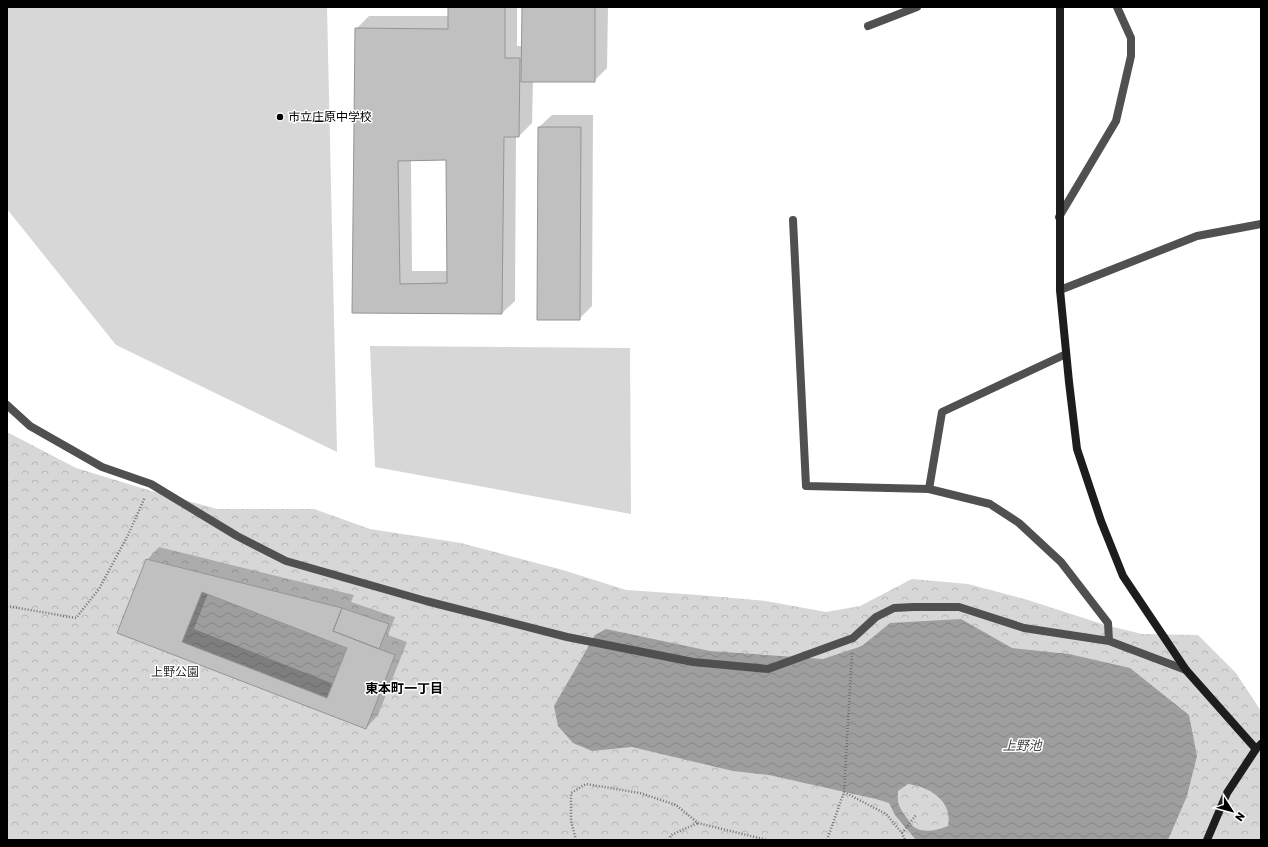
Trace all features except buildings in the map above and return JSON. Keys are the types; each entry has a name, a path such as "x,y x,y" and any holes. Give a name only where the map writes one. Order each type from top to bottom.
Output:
{"street":[{"path":"868,26 917,7"},
{"path":"1060,7 1060,290 1077,448 1101,521 1123,576 1186,670 1259,747 1227,793 1207,840"},
{"path":"1060,217 1116,122 1131,56 1131,38 1117,7"},
{"path":"793,220 806,486 929,489 990,504 1019,522 1061,562 1108,623 1109,641"},
{"path":"1060,290 1197,236 1261,224"},
{"path":"929,489 942,412 1066,354"},
{"path":"7,405 30,426 102,467 151,484 237,536 286,561 426,601 567,637 693,662 768,669 853,638 876,617 894,608 960,607 1024,628 1109,641 1186,670"}],"path":[{"path":"7,606 76,618 99,589 128,535 151,484"},
{"path":"827,840 844,792 853,638"},
{"path":"576,840 571,821 571,793 586,784 640,793 676,805 698,823 767,840"},
{"path":"844,792 886,814 902,833 905,840"},
{"path":"902,833 916,816"},
{"path":"669,840 671,835 698,823"}],"green space":[{"path":"7,7 327,7 337,452 116,345 7,209"},
{"path":"370,346 630,348 631,514 375,467"},
{"name":"上野公園","path":"7,432 76,468 217,509 314,509 370,529 461,543 563,570 626,590 766,601 826,612 860,606 912,579 968,584 1028,600 1105,625 1142,634 1198,635 1236,673 1261,711 1261,840 7,840"}],"water":[{"path":"202,592 347,648 327,698 182,642"},
{"name":"上野池","path":"961,619 1012,648 1069,654 1130,668 1189,715 1197,756 1187,796 1168,840 916,840 895,815 889,803 769,775 733,771 632,747 592,751 573,743 558,726 554,706 595,635 606,629 710,651 823,659 862,646 890,623","holes":["908,784 932,792 943,803 947,809 949,817 948,826 927,831 918,829 912,825 899,805 898,791"]}],"place":[{"name":"市立庄原中学校","path":"280,117"}],"district":[{"name":"東本町一丁目","path":"404,688"}]}
